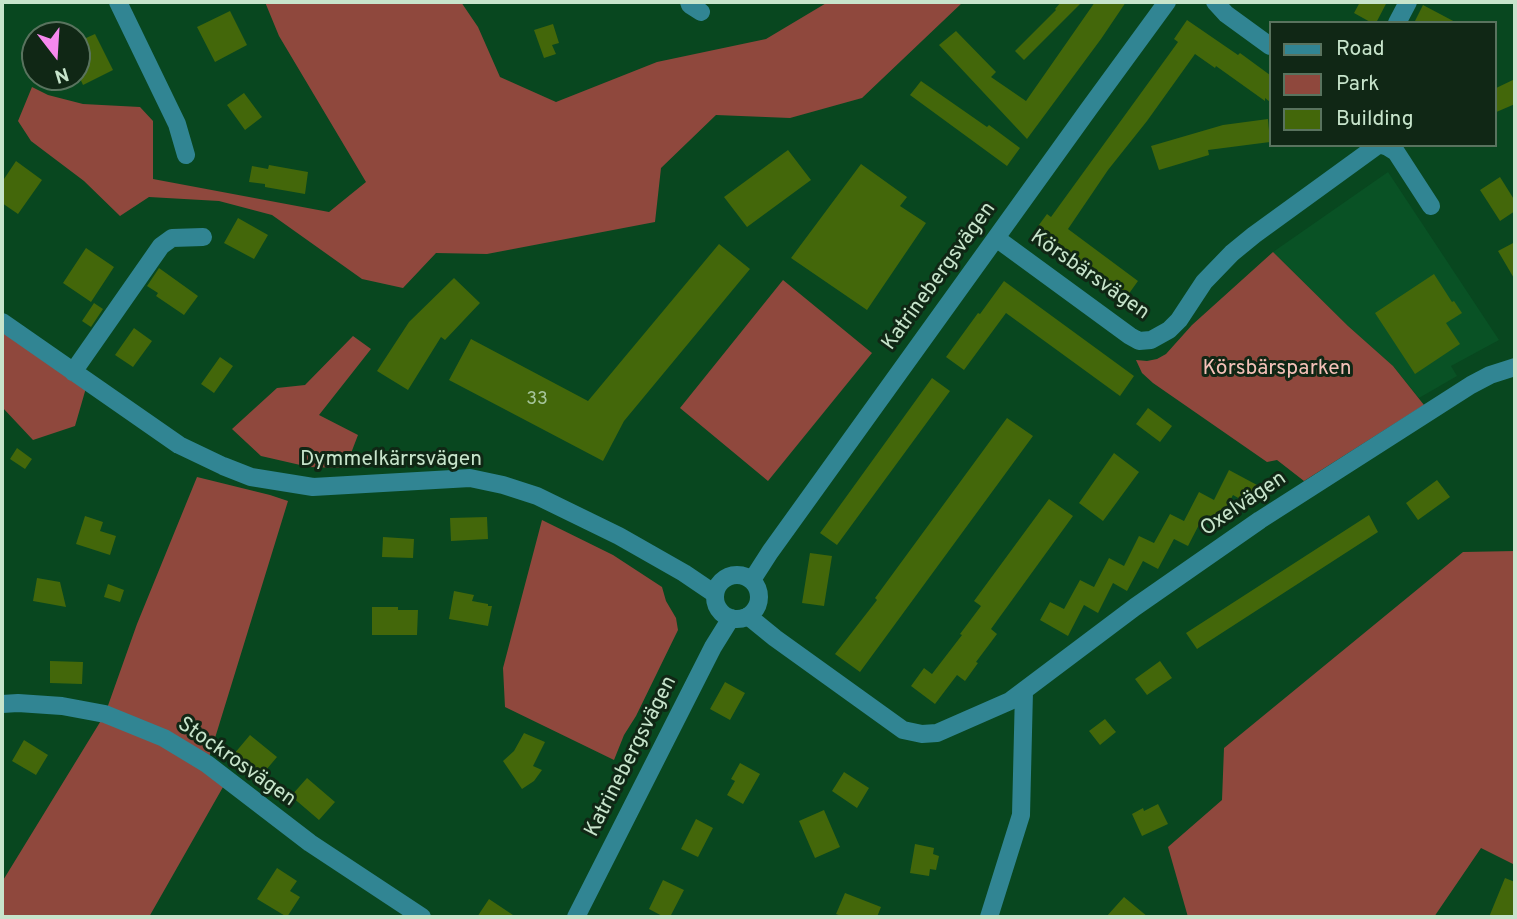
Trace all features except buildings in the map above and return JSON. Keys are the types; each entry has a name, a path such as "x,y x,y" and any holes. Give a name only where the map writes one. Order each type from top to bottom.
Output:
{"street":[{"path":"118,2 177,124 186,155"},
{"name":"Katrinebergsvägen","path":"752,580 769,552 1167,2"},
{"path":"1215,2 1226,14 1268,45"},
{"path":"1398,21 1408,2"},
{"name":"Körsbärsvägen","path":"996,238 1130,337 1139,341 1150,340 1169,330 1179,320 1204,282 1232,253 1377,147"},
{"path":"1388,147 1396,152 1431,206"},
{"path":"73,372 162,246 172,238 203,237"},
{"name":"Dymmelkärrsvägen","path":"2,323 179,445 251,477 313,487 470,478 503,485 537,496 619,536 715,594"},
{"name":"Oxelvägen","path":"1017,696 1259,520 1471,386 1490,375 1515,367"},
{"path":"740,617 755,609 759,596 752,580 740,575 729,576 720,582 715,594 719,609 727,616 740,617 775,638 903,730 922,734 937,733 1017,696 1021,815 989,917"},
{"name":"Katrinebergsvägen","path":"576,917 713,647 740,617"},
{"name":"Stockrosvägen","path":"2,704 62,706 105,714 164,738 207,764 310,843 422,917"}],"shaded area":[{"path":"1388,172 1499,340 1451,366 1457,376 1419,398 1393,366 1273,252"}],"green space":[{"path":"265,2 461,2 478,27 500,77 556,102 657,62 766,39 828,2 963,2 862,98 790,118 716,115 661,168 655,222 487,254 436,253 403,288 362,279 272,215 219,201 149,197 120,216 84,181 31,141 18,121 30,91 40,91 83,104 140,107 153,121 153,179 329,212 366,182 279,36"},
{"name":"Körsbärsparken","path":"1273,252 1393,366 1424,405 1304,481 1277,460 1267,462 1153,383 1142,373 1136,360 1157,359 1166,354 1192,325"},
{"path":"783,280 872,353 768,481 680,408"},
{"path":"2,334 18,334 86,388 75,426 33,440 2,407"},
{"path":"353,336 371,349 319,415 358,435 343,468 309,467 261,456 232,429 277,388 305,385"},
{"path":"197,477 288,501 207,764 227,780 149,917 2,917 2,882 105,714 137,624"},
{"path":"542,520 613,555 662,587 666,601 676,618 678,630 614,760 505,707 503,668"},
{"path":"1515,551 1515,865 1481,848 1434,917 1188,917 1168,847 1222,800 1224,748 1463,552"}]}
